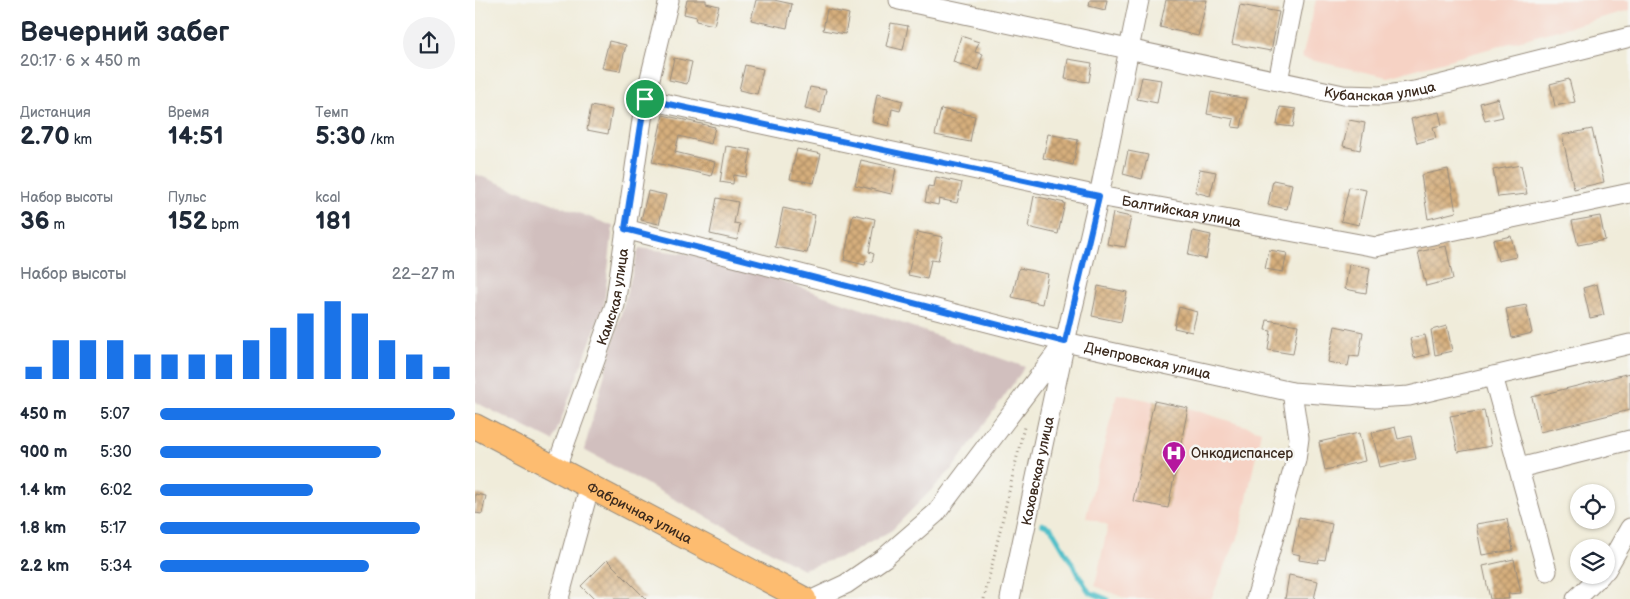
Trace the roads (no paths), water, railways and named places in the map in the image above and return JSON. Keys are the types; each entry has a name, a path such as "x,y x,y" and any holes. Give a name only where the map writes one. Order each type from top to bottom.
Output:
{"main road":[{"name":"Фабричная улица","path":"475,426 804,599"}],"street":[{"name":"Камская улица","path":"556,468 615,305 645,99 669,0"},
{"name":"Кубанская улица","path":"899,0 1343,95 1380,96 1415,92 1630,37"},
{"path":"814,599 846,584 884,558 936,513 1010,412 1065,342 1099,196 1139,0"},
{"path":"1278,81 1294,0"},
{"name":"Балтийская улица","path":"645,99 1099,196 1376,247 1630,193"},
{"name":"Днепровская улица","path":"625,229 1065,342 1293,392 1375,398 1409,396 1630,344"},
{"name":"Каховская улица","path":"1010,599 1065,342"},
{"path":"1493,376 1547,571"},
{"path":"1256,599 1296,460 1299,438 1293,392"},
{"path":"1519,468 1630,440"},
{"path":"560,599 590,486"},
{"path":"1615,554 1630,528"},
{"path":"1576,599 1592,584"}],"waterway":[{"path":"1042,524 1051,528 1089,592 1107,599"}],"place":[{"name":"Онкодиспансер","path":"1174,474"}]}
